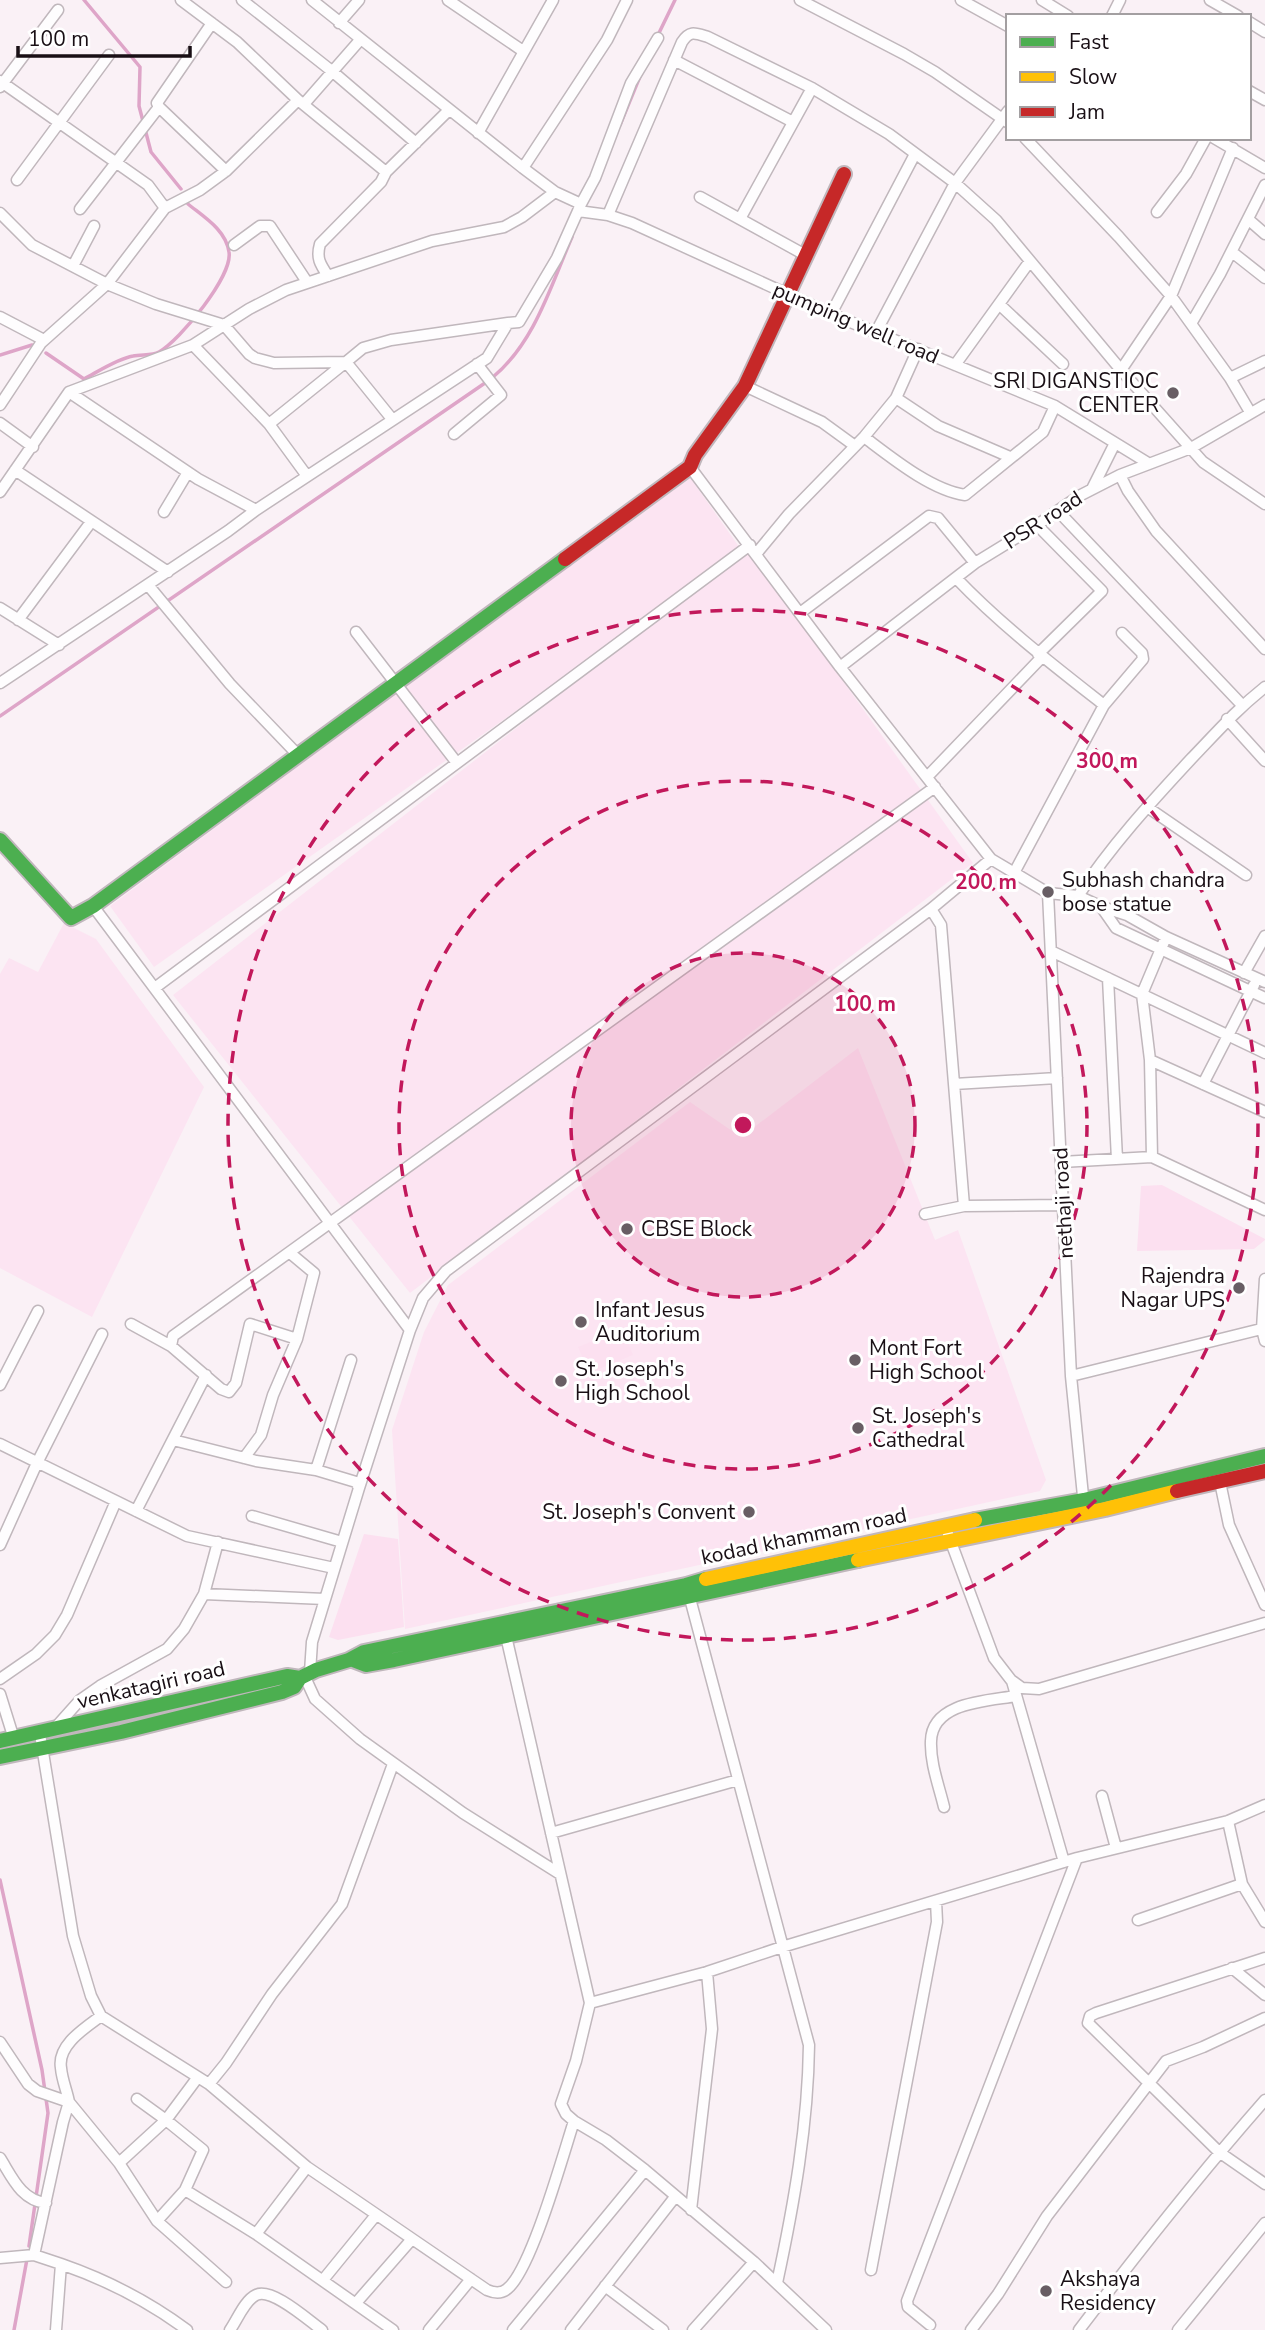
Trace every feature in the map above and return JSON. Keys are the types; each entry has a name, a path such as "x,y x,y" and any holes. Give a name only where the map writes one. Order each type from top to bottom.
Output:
{"main road":[{"path":"0,840 71,918 93,906 690,467 695,455 746,386 844,174"},
{"name":"kodad khammam road","path":"1084,1507 1265,1456"},
{"name":"kodad khammam road","path":"353,1660 366,1665 506,1636 688,1590 701,1580 1220,1482 1265,1471"},
{"name":"kodad khammam road","path":"305,1675 353,1660 364,1652 688,1590"},
{"path":"0,1757 41,1741 188,1716 282,1692 293,1687 305,1675"},
{"name":"venkatagiri road","path":"7,1740 41,1741 55,1728 287,1676 305,1675"}],"street":[{"path":"181,0 237,42 301,102 386,172"},
{"path":"242,0 416,143"},
{"path":"312,0 523,168 580,208"},
{"path":"339,23 359,0"},
{"path":"448,0 523,51"},
{"path":"478,133 553,0"},
{"path":"523,168 607,40 627,0"},
{"path":"800,0 904,54 1006,117 955,183 876,332"},
{"path":"961,0 1006,25"},
{"path":"1042,0 1065,14"},
{"path":"1210,0 1234,14"},
{"path":"58,10 1,84 148,186 165,208"},
{"path":"80,209 159,107 159,98 212,23"},
{"path":"608,215 674,60 687,34 693,32 812,88 889,134 955,183 996,220 1121,370 1203,462 1265,504"},
{"path":"269,424 363,348 391,340 519,322 557,258 595,178 631,82 658,38"},
{"path":"0,405 44,340 107,284 165,208 200,190 226,171 332,72 360,40"},
{"path":"17,180 109,55"},
{"path":"674,60 793,122"},
{"path":"741,217 812,88"},
{"path":"159,107 226,171"},
{"path":"328,276 317,255 320,244 381,181 386,172 449,110"},
{"path":"1027,140 1171,296 1192,322 1250,412"},
{"path":"1157,212 1186,174 1205,140"},
{"path":"1218,140 1265,168"},
{"path":"1121,370 1171,296 1233,148"},
{"path":"831,314 915,154"},
{"path":"1192,322 1232,252 1265,185"},
{"path":"0,492 69,392 193,345 249,309 307,282 432,241 504,226 522,217 555,192"},
{"path":"700,197 741,217 807,256"},
{"name":"pumping well road","path":"580,208 632,223 786,295 1055,405 1148,463"},
{"path":"0,231 4,217 32,244 107,284 156,304 224,325 249,354 264,361 346,362"},
{"path":"1249,220 1265,234"},
{"path":"73,266 94,226"},
{"path":"234,245 260,226 270,226 307,282"},
{"path":"1232,252 1265,278"},
{"path":"955,365 1030,261"},
{"path":"1000,304 1063,363"},
{"path":"0,317 44,340"},
{"path":"0,684 256,510 487,358 508,323"},
{"path":"193,345 269,424 307,476"},
{"path":"156,987 457,763 753,550 864,438 896,398 918,349"},
{"path":"1230,378 1265,361"},
{"path":"346,362 392,419"},
{"path":"454,434 501,394 477,364"},
{"path":"746,386 822,422 855,446"},
{"path":"69,392 188,472 256,510"},
{"path":"896,398 938,426 1010,457"},
{"path":"864,438 909,471 956,494 965,495 1043,432 1055,405"},
{"name":"PSR road","path":"840,667 975,563 1079,496 1148,463 1191,448 1265,405"},
{"path":"0,423 33,447"},
{"path":"1092,490 1115,443"},
{"path":"690,467 840,667 991,859 1048,892 1078,896 1127,915 1167,937 1261,980 1252,990 1203,1084"},
{"path":"15,470 168,572"},
{"path":"164,512 188,472"},
{"path":"1120,475 1156,531 1265,649"},
{"path":"1058,511 1242,705"},
{"path":"800,613 929,516 938,517 975,563"},
{"path":"19,620 91,522"},
{"path":"927,777 1102,591 1037,525"},
{"path":"956,578 1040,655 1104,705"},
{"path":"148,585 230,684 298,755"},
{"path":"0,608 59,645"},
{"path":"356,632 457,763"},
{"path":"1014,873 1104,705 1141,664 1142,653 1122,633"},
{"path":"1078,896 1147,807 1227,719 1265,687"},
{"path":"1227,719 1265,761"},
{"path":"171,1346 173,1336 935,787"},
{"path":"1147,807 1246,875"},
{"path":"560,1874 463,1813 360,1740 315,1699 305,1675 312,1642 342,1542 423,1298 446,1271 931,909 991,859"},
{"name":"nethaji road","path":"1048,892 1071,1376 1084,1507"},
{"path":"93,906 410,1331"},
{"path":"1102,907 1116,928 1265,998"},
{"path":"931,909 941,925 964,1206"},
{"path":"1244,973 1265,936"},
{"path":"1152,1157 1150,1060 1142,994 1167,937"},
{"path":"1051,951 1265,1054"},
{"path":"1108,978 1117,1159"},
{"path":"1150,1060 1265,1112"},
{"path":"954,1084 1057,1078"},
{"path":"1061,1162 1152,1157 1265,1210"},
{"path":"925,1214 964,1206 1063,1205"},
{"path":"244,1458 261,1435 273,1395 297,1339 314,1273 290,1253"},
{"path":"1265,1279 1265,1342"},
{"path":"0,1385 38,1311"},
{"path":"131,1324 171,1346 226,1392 231,1391 236,1383 250,1324 297,1339"},
{"path":"1071,1376 1264,1329"},
{"path":"0,1545 102,1334"},
{"path":"316,1470 351,1360"},
{"path":"136,1511 206,1375"},
{"path":"173,1440 244,1458 316,1470 356,1482 359,1488"},
{"path":"0,1444 187,1536 334,1568"},
{"path":"1220,1482 1229,1525 1265,1605"},
{"path":"0,1679 36,1654 55,1635 67,1615 116,1501"},
{"path":"252,1516 342,1542"},
{"path":"948,1533 994,1658 1022,1688 1039,1689 1265,1623"},
{"path":"55,1728 80,1700 167,1648 184,1629 204,1594 218,1542"},
{"path":"688,1590 809,2045 794,2206 777,2283"},
{"path":"204,1594 325,1599"},
{"path":"506,1636 590,2003 576,2061 561,2104 574,2122 607,2140 754,2262 821,2328"},
{"path":"1012,1680 1064,1862"},
{"path":"0,1694 7,1740"},
{"path":"944,1807 931,1740 937,1721 963,1706 1016,1696"},
{"path":"41,1741 74,1936 91,1996 101,2016 209,2084 307,2167 471,2279 493,2292 503,2292 513,2284 533,2244 574,2122"},
{"path":"209,2084 272,1994 341,1904 393,1764"},
{"path":"551,1833 738,1780"},
{"path":"1101,1796 1116,1848"},
{"path":"590,2003 707,1972 1077,1858 1263,1810"},
{"path":"1228,1821 1242,1884 1265,1922"},
{"path":"931,2328 908,2307 907,2301 1077,1858"},
{"path":"1138,1920 1242,1884"},
{"path":"871,2270 937,1922 936,1900"},
{"path":"1265,1958 1122,2003 1090,2016 1089,2026 1219,2152 1265,2184"},
{"path":"1233,1968 1265,1995"},
{"path":"691,2210 712,2029 707,1972"},
{"path":"101,2016 76,2035 62,2058 60,2066 69,2102 119,2163 157,2221 226,2282"},
{"path":"971,2330 998,2294 1047,2216 1166,2061 1265,2018"},
{"path":"0,2042 29,2084 37,2091 69,2102"},
{"path":"119,2163 166,2119 198,2077"},
{"path":"137,2099 203,2150 185,2190 157,2221"},
{"path":"1079,2330 1219,2152 1265,2100"},
{"path":"29,2255 38,2202 69,2102"},
{"path":"0,2158 23,2193 38,2202"},
{"path":"256,2234 307,2167"},
{"path":"513,2330 645,2170"},
{"path":"185,2190 256,2234 393,2330"},
{"path":"571,2330 675,2197"},
{"path":"323,2280 376,2215"},
{"path":"1178,2330 1265,2223"},
{"path":"356,2303 412,2239"},
{"path":"0,2258 29,2255 91,2274 134,2295 187,2330"},
{"path":"693,2330 754,2262"},
{"path":"56,2330 61,2264"},
{"path":"429,2330 471,2279"},
{"path":"605,2286 663,2330"},
{"path":"230,2330 250,2300 261,2293 278,2298 322,2330"}],"shaded area":[{"path":"689,476 742,551 154,967 110,906"},
{"path":"748,548 973,863 410,1293 173,995"},
{"path":"64,923 96,939 204,1087 92,1317 0,1268 0,974 9,958 38,972"},
{"path":"858,1048 935,1240 958,1230 1046,1480 1040,1491 405,1629 392,1430 424,1332 448,1285 690,1102 735,1133 753,1128"},
{"path":"1162,1185 1265,1240 1254,1249 1137,1251 1141,1186"},
{"path":"623,1329 633,1355 589,1373 578,1347"},
{"path":"364,1534 398,1539 404,1627 338,1640 329,1637"}],"waterway":[{"path":"84,0 140,67 139,106 151,152 181,189"},
{"path":"658,35 675,0"},
{"path":"620,125 641,74"},
{"path":"46,353 84,379 121,360 159,352 179,335 214,291 223,276 229,252 219,231 188,204"},
{"path":"493,377 508,363 531,330 572,237"},
{"path":"0,355 32,345"},
{"path":"0,716 485,383"},
{"path":"0,1880 42,2070 48,2113 29,2246"},
{"path":"14,2330 27,2259"}],"traffic: fast":[{"path":"0,840 71,918 93,906 565,559"},
{"path":"975,1520 1084,1500 1265,1456"},
{"path":"353,1660 366,1665 394,1660 858,1560"},
{"path":"0,1741 287,1676 300,1678 364,1652 706,1579"},
{"path":"0,1757 121,1732 282,1692 294,1687 300,1678"}],"traffic: slow":[{"path":"858,1560 1105,1509 1177,1491"},
{"path":"706,1579 975,1520"}],"traffic: jam":[{"path":"565,559 690,467 695,455 745,386 844,174"},
{"path":"1177,1491 1265,1471"}],"place":[{"name":"SRI DIGANSTIOC CENTER","path":"1173,393"},
{"name":"Subhash chandra bose statue","path":"1048,892"},
{"name":"CBSE Block","path":"627,1229"},
{"name":"Rajendra Nagar UPS","path":"1239,1288"},
{"name":"Infant Jesus Auditorium","path":"581,1322"},
{"name":"Mont Fort High School","path":"855,1360"},
{"name":"St. Joseph's High School","path":"561,1381"},
{"name":"St. Joseph's Cathedral","path":"858,1428"},
{"name":"St. Joseph's Convent","path":"749,1512"},
{"name":"Akshaya Residency","path":"1046,2291"}]}
